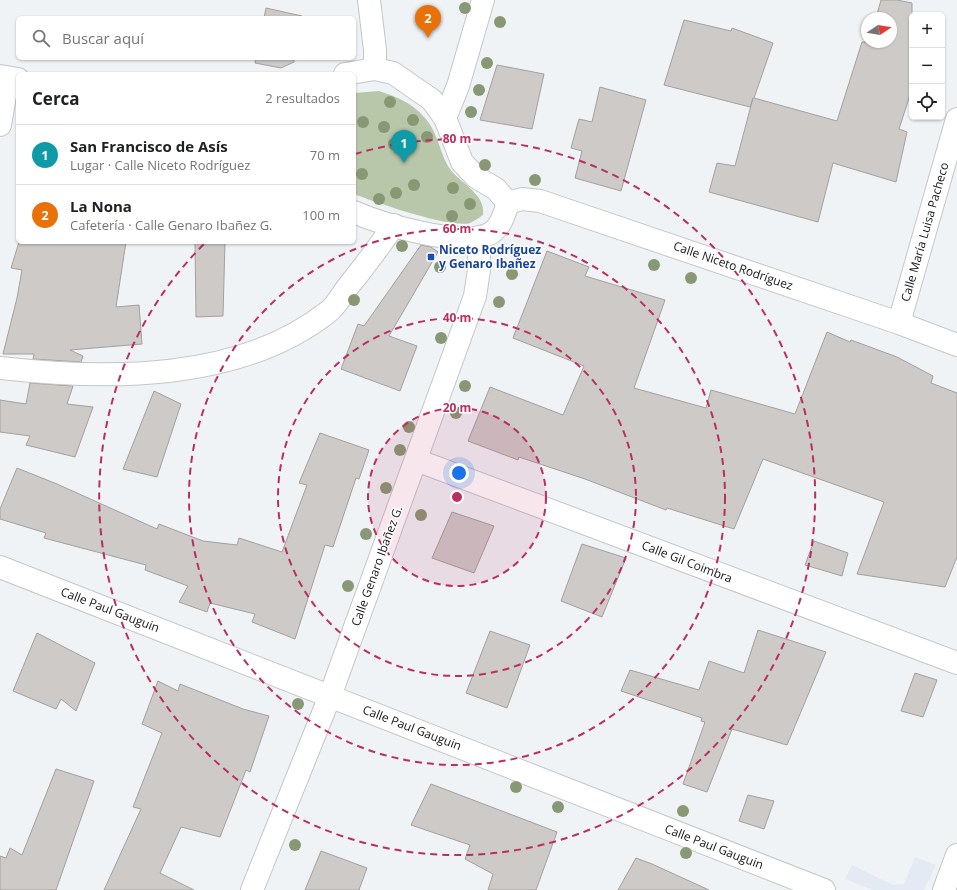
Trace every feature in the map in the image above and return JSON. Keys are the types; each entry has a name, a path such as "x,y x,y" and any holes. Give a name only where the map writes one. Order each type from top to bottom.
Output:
{"street":[{"path":"369,0 375,50 375,69"},
{"path":"445,118 458,86 483,0"},
{"path":"356,72 375,69 393,73 415,86 432,100 445,118 462,162 476,177 496,189 508,203 502,221 488,235 479,237 450,238 369,219 356,213"},
{"path":"0,125 9,78"},
{"name":"Calle María Luisa Pacheco","path":"899,323 957,119"},
{"name":"Calle Niceto Rodríguez","path":"508,203 522,199 540,201 899,323 957,345"},
{"path":"0,368 50,374 124,375 199,366 242,357 294,334 330,311 394,225"},
{"name":"Calle Genaro Ibañez G.","path":"252,890 330,696 475,296 479,270 479,237"},
{"name":"Calle Gil Coimbra","path":"416,460 957,663"},
{"name":"Calle Paul Gauguin","path":"0,567 824,890"},
{"path":"944,890 957,855"}],"shaded area":[{"path":"915,857 936,865 924,890 873,890 845,879 852,865 893,885 904,884"}],"green space":[{"path":"379,91 392,95 414,107 429,123 450,169 477,195 481,201 483,215 470,223 461,224 447,222 413,214 356,195 356,93"}],"building":[{"path":"881,0 897,0 912,3 912,12 909,12 909,98 899,129 907,132 896,182 833,163 818,222 709,192 717,163 735,166 753,98 750,107 664,85 684,20 731,31 732,28 773,43 754,98 837,121 861,45 861,48 897,48 897,12 878,12"},
{"path":"266,8 302,16 264,16"},
{"path":"256,60 294,60 294,62 281,68 255,63"},
{"path":"497,65 544,74 532,129 480,120"},
{"path":"600,87 646,100 621,191 575,178 582,151 571,148 579,119 592,122"},
{"path":"18,244 126,244 116,307 139,305 142,344 70,350 83,356 81,362 33,359 34,354 3,354 17,298 22,270 11,268"},
{"path":"195,244 225,244 223,316 196,317"},
{"path":"421,245 431,247 438,252 389,336 417,346 400,391 341,369 358,324 364,326"},
{"path":"547,251 589,267 585,276 665,300 634,388 706,408 711,390 795,414 827,332 850,342 851,340 897,357 933,376 931,383 957,393 957,557 945,587 857,574 884,502 763,459 734,529 667,508 666,510 585,479 519,457 518,460 468,441 490,387 563,415 584,366 513,338"},
{"path":"30,383 73,386 67,404 93,407 75,457 26,445 30,436 0,432 0,400 26,404"},
{"path":"154,391 181,404 157,477 123,469"},
{"path":"320,433 369,450 359,479 356,478 333,547 325,545 295,639 252,622 255,614 210,603 207,612 179,602 188,586 145,570 146,565 44,538 46,533 0,519 0,509 17,468 57,484 157,529 159,524 203,541 237,545 239,538 282,552 307,485 299,483"},
{"path":"452,512 494,526 474,573 432,558"},
{"path":"814,541 848,553 842,576 805,565"},
{"path":"582,544 626,558 602,617 561,601"},
{"path":"758,630 826,652 787,745 732,729 707,792 683,784 705,722 701,721 702,718 621,691 630,670 699,690 709,661 744,673"},
{"path":"490,631 530,645 507,708 466,693"},
{"path":"37,633 95,663 76,711 61,699 56,709 13,691"},
{"path":"915,673 937,680 923,717 901,711"},
{"path":"158,681 178,691 180,684 243,709 269,716 250,772 246,770 220,837 181,827 160,873 194,890 104,890 141,809 133,807 162,733 142,724"},
{"path":"56,769 94,781 56,890 0,890 0,856 6,858 10,848 22,855"},
{"path":"431,784 557,832 536,890 488,890 493,874 465,859 470,845 411,825"},
{"path":"748,795 774,801 764,829 739,821"},
{"path":"321,851 367,868 359,890 305,890"},
{"path":"636,858 652,864 709,890 618,890"}],"place":[{"name":"La Nona","path":"428,38"},
{"name":"San Francisco de Asís","path":"404,163"},
{"name":"Niceto Rodríguez y Genaro Ibañez","path":"431,257"}]}
